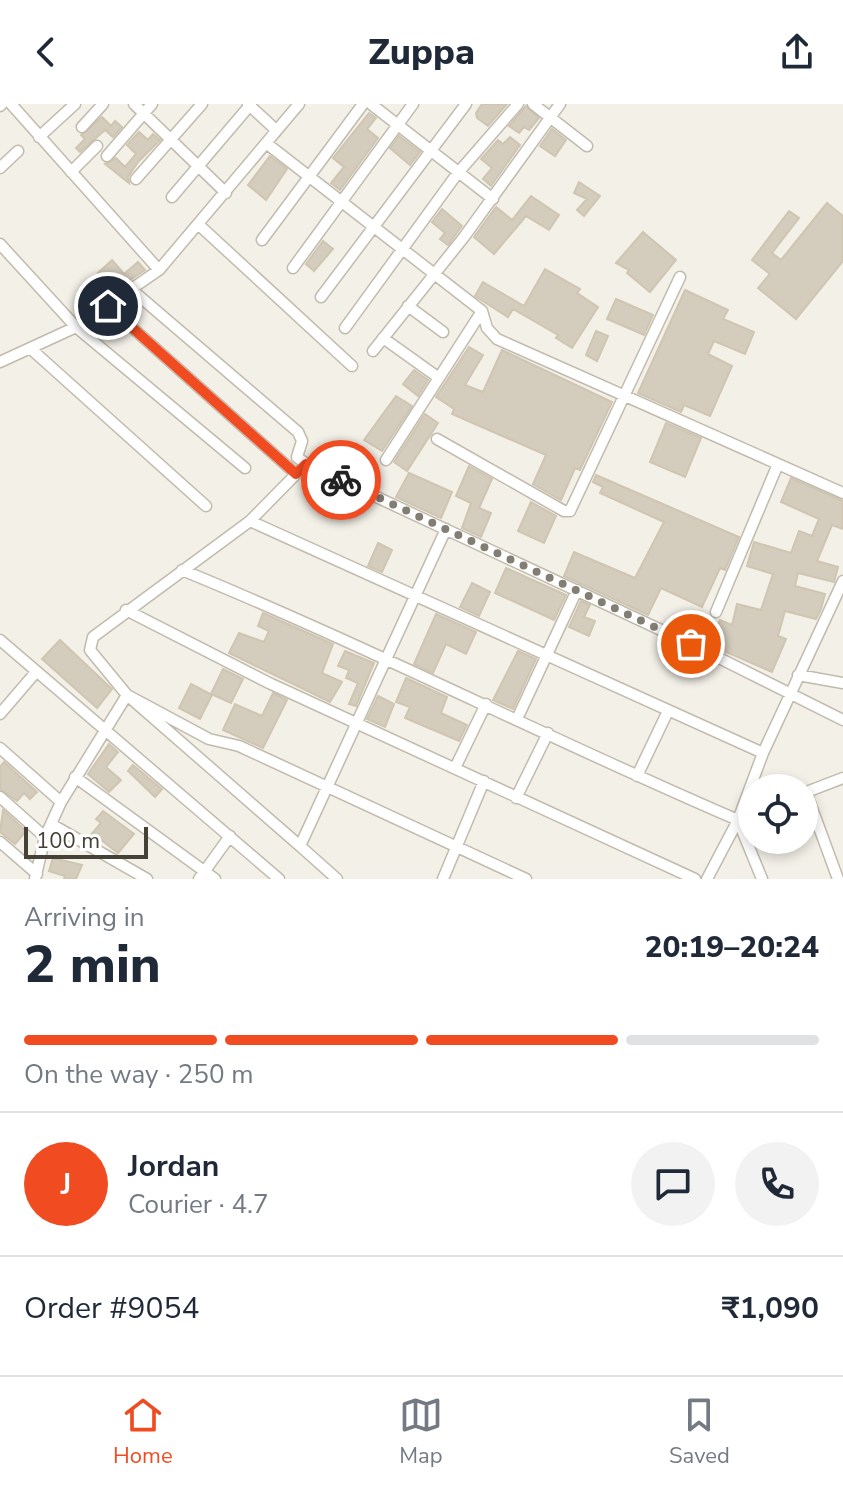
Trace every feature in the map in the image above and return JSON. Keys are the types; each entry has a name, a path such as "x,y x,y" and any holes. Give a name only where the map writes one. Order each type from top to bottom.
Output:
{"street":[{"path":"11,104 159,270"},
{"path":"39,137 75,104"},
{"path":"82,127 103,104"},
{"path":"134,104 226,193"},
{"path":"107,156 152,104"},
{"path":"136,179 202,104"},
{"path":"0,362 76,327 159,270 299,104"},
{"path":"262,240 363,104"},
{"path":"371,104 493,199"},
{"path":"293,268 343,205 413,104"},
{"path":"321,297 466,104"},
{"path":"345,328 457,174 518,104"},
{"path":"533,104 587,146"},
{"path":"373,351 493,199 560,104"},
{"path":"172,197 249,105 276,130"},
{"path":"266,143 482,311 487,328 497,339 843,493"},
{"path":"71,172 97,146"},
{"path":"0,168 18,151"},
{"path":"199,225 352,366"},
{"path":"1,247 76,327 245,468"},
{"path":"437,439 564,511 570,511 680,277"},
{"path":"132,290 298,432 302,441 296,453 306,464 577,590 843,720"},
{"path":"108,306 296,474"},
{"path":"408,306 443,332"},
{"path":"386,460 482,311"},
{"path":"383,338 439,378"},
{"path":"31,349 206,506"},
{"path":"306,464 250,521 126,610 90,643 96,659 127,695 337,879"},
{"path":"716,612 778,464"},
{"path":"250,521 763,753"},
{"path":"300,846 354,722 446,529"},
{"path":"182,570 297,617 738,820 707,879"},
{"path":"755,774 798,675 842,587"},
{"path":"517,719 577,590"},
{"path":"126,610 227,663 695,879"},
{"path":"3,647 279,879"},
{"path":"0,714 36,672"},
{"path":"798,675 843,683"},
{"path":"36,876 45,837 61,802 127,695"},
{"path":"127,695 209,739 239,746 526,879"},
{"path":"455,768 486,704"},
{"path":"637,776 668,711"},
{"path":"516,798 548,733"},
{"path":"2,754 61,802"},
{"path":"75,777 202,875 215,879"},
{"path":"818,787 843,778"},
{"path":"443,879 484,781"},
{"path":"0,797 45,837"},
{"path":"51,824 147,879"},
{"path":"818,826 838,879"},
{"path":"202,875 230,836"},
{"path":"0,842 36,876"},
{"path":"752,854 762,879"}],"building":[{"path":"482,104 507,104 488,126 477,118 476,113"},
{"path":"526,106 539,118 529,130 524,127 519,133 509,126"},
{"path":"369,113 376,118 367,129 378,138 340,190 331,183 344,167 333,158"},
{"path":"102,117 111,126 115,121 122,127 113,137 105,130 80,152 76,148 85,139 81,135"},
{"path":"552,129 566,140 555,156 540,146"},
{"path":"139,132 148,140 153,134 160,140 138,162 128,177 129,183 105,164 116,158 125,167 136,154 127,145"},
{"path":"399,136 420,152 410,165 390,148"},
{"path":"510,137 520,145 491,186 483,179 492,168 481,159 498,140 503,144"},
{"path":"270,156 287,169 266,200 248,185"},
{"path":"579,182 600,196 584,216 577,210 587,199 574,193"},
{"path":"531,196 559,215 549,230 526,216 494,254 474,237 496,207 512,220"},
{"path":"827,203 843,216 843,261 796,319 758,288 770,274 752,260 789,211 799,218 772,253 781,260"},
{"path":"442,209 462,226 448,245 440,239 445,233 432,222"},
{"path":"643,232 676,260 650,292 627,273 629,270 616,263"},
{"path":"323,241 333,249 314,271 306,264"},
{"path":"112,260 124,274 138,262 145,270 89,307 84,300 106,282 98,273"},
{"path":"545,269 580,289 577,293 598,307 572,348 556,338 558,335 513,309 508,317 475,296 483,282 524,306"},
{"path":"685,290 728,310 723,319 754,332 745,354 714,341 708,354 732,366 710,416 684,405 681,412 638,393"},
{"path":"616,299 653,315 644,335 607,319"},
{"path":"596,331 608,336 597,361 586,355"},
{"path":"469,347 483,355 465,385 483,392 502,350 612,402 580,470 575,468 561,500 533,484 546,455 452,414 454,409 436,397"},
{"path":"414,370 428,380 418,396 403,384"},
{"path":"396,396 412,406 382,451 364,440"},
{"path":"425,414 438,423 407,471 394,462"},
{"path":"666,423 701,438 685,477 650,462"},
{"path":"469,466 492,479 479,508 491,513 481,537 462,528 471,503 456,496"},
{"path":"409,473 452,492 441,518 396,497"},
{"path":"596,475 739,537 725,570 720,568 702,607 661,588 648,615 564,576 574,552 635,578 664,522 600,493 603,487 593,482"},
{"path":"791,478 843,501 843,529 832,525 817,561 838,567 834,582 798,573 795,586 825,594 816,619 785,611 778,636 786,639 772,672 710,645 720,620 732,625 737,604 761,610 773,574 747,566 754,542 791,553 799,531 812,536 819,519 781,502"},
{"path":"531,502 556,516 544,543 518,531"},
{"path":"378,543 392,550 382,572 368,566"},
{"path":"506,568 566,595 554,620 495,593"},
{"path":"472,583 490,592 479,616 460,607"},
{"path":"581,601 590,605 584,617 595,621 589,636 569,627"},
{"path":"263,613 333,644 322,673 342,682 330,702 229,653 239,633 264,642 269,631 258,626"},
{"path":"436,614 476,632 466,654 446,644 433,673 414,664"},
{"path":"60,640 112,689 97,708 42,659"},
{"path":"345,651 374,663 356,706 349,704 358,683 346,678 349,670 338,666"},
{"path":"518,651 536,659 513,709 493,700"},
{"path":"223,669 243,679 231,703 211,694"},
{"path":"406,678 447,697 441,713 467,725 459,741 405,718 410,707 396,702"},
{"path":"191,684 212,695 200,719 179,708"},
{"path":"273,693 287,700 263,748 223,730 235,704 262,716"},
{"path":"378,696 394,704 385,727 367,719"},
{"path":"109,744 118,752 106,767 121,780 109,792 88,774"},
{"path":"4,762 37,792 30,799 24,793 17,801 0,789 0,767"},
{"path":"133,765 162,789 155,797 128,771"},
{"path":"3,810 26,831 15,844 0,832"},
{"path":"103,811 134,834 118,853 100,839 98,842 89,837 101,823 96,819"},
{"path":"53,858 82,865 76,879 64,879 65,876 49,871"}],"way so far":[{"path":"341,480 691,644"}],"route":[{"path":"108,306 296,474 306,464 341,480"}]}
